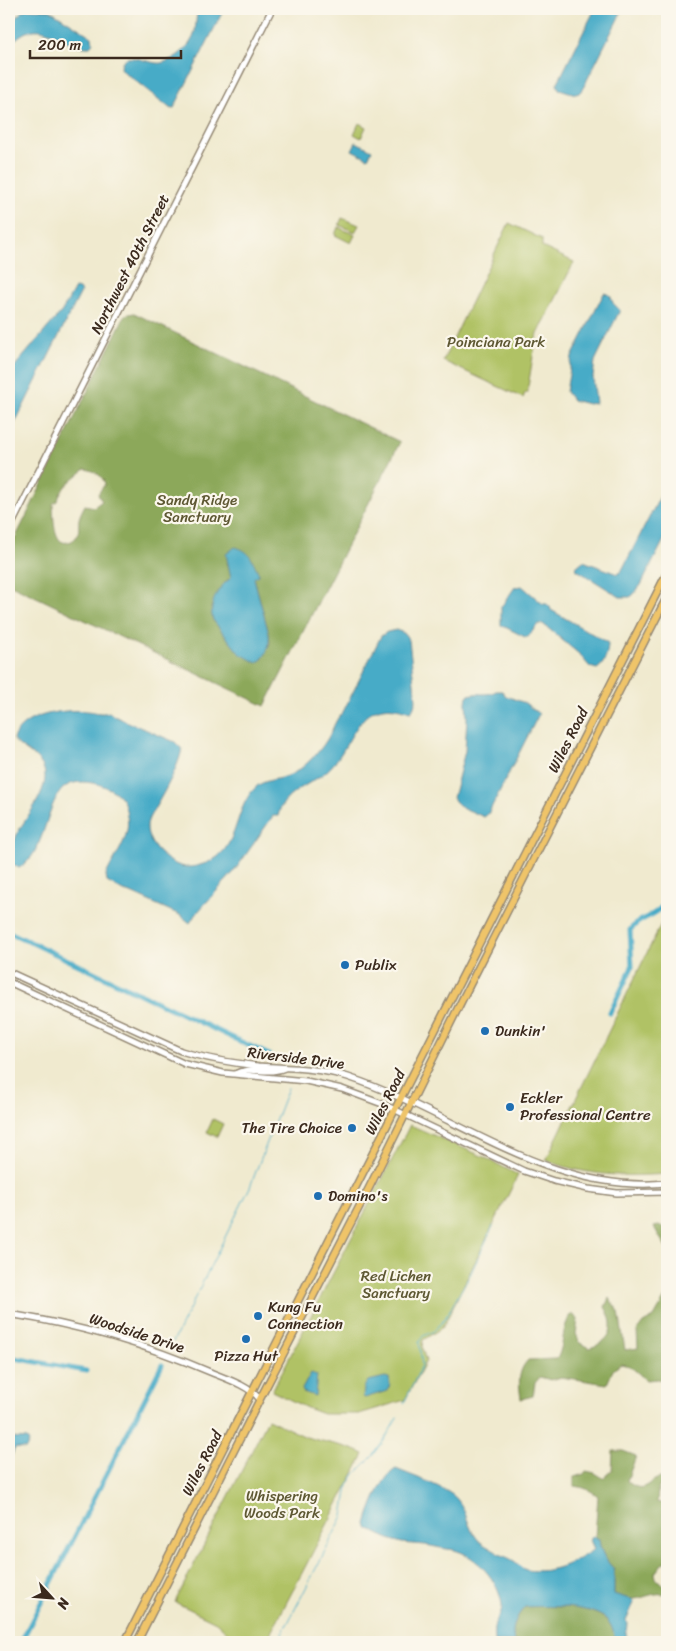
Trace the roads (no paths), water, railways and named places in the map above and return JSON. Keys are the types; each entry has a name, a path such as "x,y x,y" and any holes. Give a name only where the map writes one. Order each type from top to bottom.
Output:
{"main road":[{"name":"Wiles Road","path":"125,1642 667,573"},
{"name":"Wiles Road","path":"138,1642 264,1390 406,1116 459,1006 667,597"},
{"path":"194,1506 204,1512"}],"street":[{"name":"Northwest 40th Street","path":"9,530 272,9"},
{"name":"Riverside Drive","path":"9,972 181,1051 202,1058 224,1062 326,1072 347,1077 400,1099 519,1155 559,1170 590,1178 620,1182 645,1184 667,1182"},
{"name":"Riverside Drive","path":"9,982 178,1062 202,1069 235,1074 306,1081 363,1096 524,1171 554,1181 617,1193 667,1192"},
{"path":"235,1074 242,1070 277,1071 285,1068"},
{"name":"Woodside Drive","path":"9,1314 78,1327 144,1346 200,1367 252,1391 260,1399"},
{"name":"Woodside Drive","path":"252,1391 264,1390"}],"water":[{"path":"26,9 50,10 92,37 93,42 90,47 79,46 51,33 31,30 21,35 9,46 11,24"},
{"path":"198,9 224,9 174,108 171,109 123,71 121,68 122,62 126,59 136,58 161,63 177,56 193,38"},
{"path":"595,9 623,9 582,90 576,94 559,89 557,84"},
{"path":"356,142 372,150 368,158 352,150"},
{"path":"75,288 81,292 9,435 9,373 62,311"},
{"path":"604,293 610,295 613,303 620,310 595,361 593,377 596,403 588,404 572,400 566,392 572,357"},
{"path":"667,483 667,534 641,585 633,595 630,597 620,597 577,570 576,567 583,561 618,574 622,570"},
{"path":"235,547 248,554 259,574 254,578 269,638 265,654 257,663 239,653 213,620 212,608 215,596 231,578 226,554"},
{"path":"522,586 543,604 547,604 551,610 608,643 606,658 600,667 597,669 590,667 579,654 543,624 538,624 528,637 501,625 501,607 515,587"},
{"path":"396,630 404,633 409,640 416,700 412,711 392,708 379,709 368,714 328,770 295,792 284,802 278,816 273,816 233,873 190,923 180,915 123,891 107,882 106,875 121,846 128,824 126,809 122,800 117,793 103,786 78,782 65,787 58,794 53,804 35,852 19,868 10,862 11,851 18,832 38,800 45,782 45,773 42,765 13,739 25,724 55,712 109,712 114,716 175,742 182,749 180,756 169,782 149,819 147,825 148,833 156,849 171,861 184,867 200,865 213,860 223,852 234,832 247,798 258,785 294,773 318,752 328,738 336,720 343,712 381,636"},
{"path":"502,691 506,696 525,703 539,714 488,814 484,817 459,806 453,798 465,751 467,696 489,694"},
{"path":"311,1373 317,1375 315,1396 303,1392 302,1389"},
{"path":"385,1377 389,1378 390,1385 387,1391 363,1397 364,1387 368,1381"},
{"path":"9,1438 27,1439 29,1442 26,1449 15,1448 9,1462"},
{"path":"396,1469 437,1486 452,1495 460,1504 473,1533 478,1539 483,1544 516,1562 522,1568 536,1571 562,1566 579,1559 594,1549 590,1540 593,1536 599,1539 604,1556 614,1569 614,1594 633,1600 634,1603 626,1620 628,1642 615,1642 609,1623 605,1618 597,1614 566,1607 544,1606 525,1607 516,1619 514,1642 494,1642 494,1625 502,1609 500,1596 491,1577 475,1561 457,1551 428,1545 398,1542 367,1528 366,1524 370,1510 377,1494 386,1479"}],"waterway":[{"path":"610,1013 632,967 630,930 639,921 659,910 667,899"},
{"path":"9,932 269,1055"},
{"path":"173,1342 250,1187 288,1088"},
{"path":"404,1403 422,1365 419,1342 423,1336 434,1331 444,1320 470,1275 493,1226"},
{"path":"9,1357 86,1371"},
{"path":"21,1642 162,1365"},
{"path":"278,1642 343,1516 348,1485 355,1474 373,1456 397,1418"}],"place":[{"name":"Publix","path":"345,965"},
{"name":"Dunkin'","path":"485,1031"},
{"name":"Eckler Professional Centre","path":"510,1107"},
{"name":"The Tire Choice","path":"352,1128"},
{"name":"Domino's","path":"318,1196"},
{"name":"Kung Fu Connection","path":"258,1316"},
{"name":"Pizza Hut","path":"246,1339"}],"park label":[{"name":"Poinciana Park","path":"496,342"},
{"name":"Sandy Ridge Sanctuary","path":"197,508"},
{"name":"Red Lichen Sanctuary","path":"396,1284"},
{"name":"Whispering Woods Park","path":"282,1504"}]}
